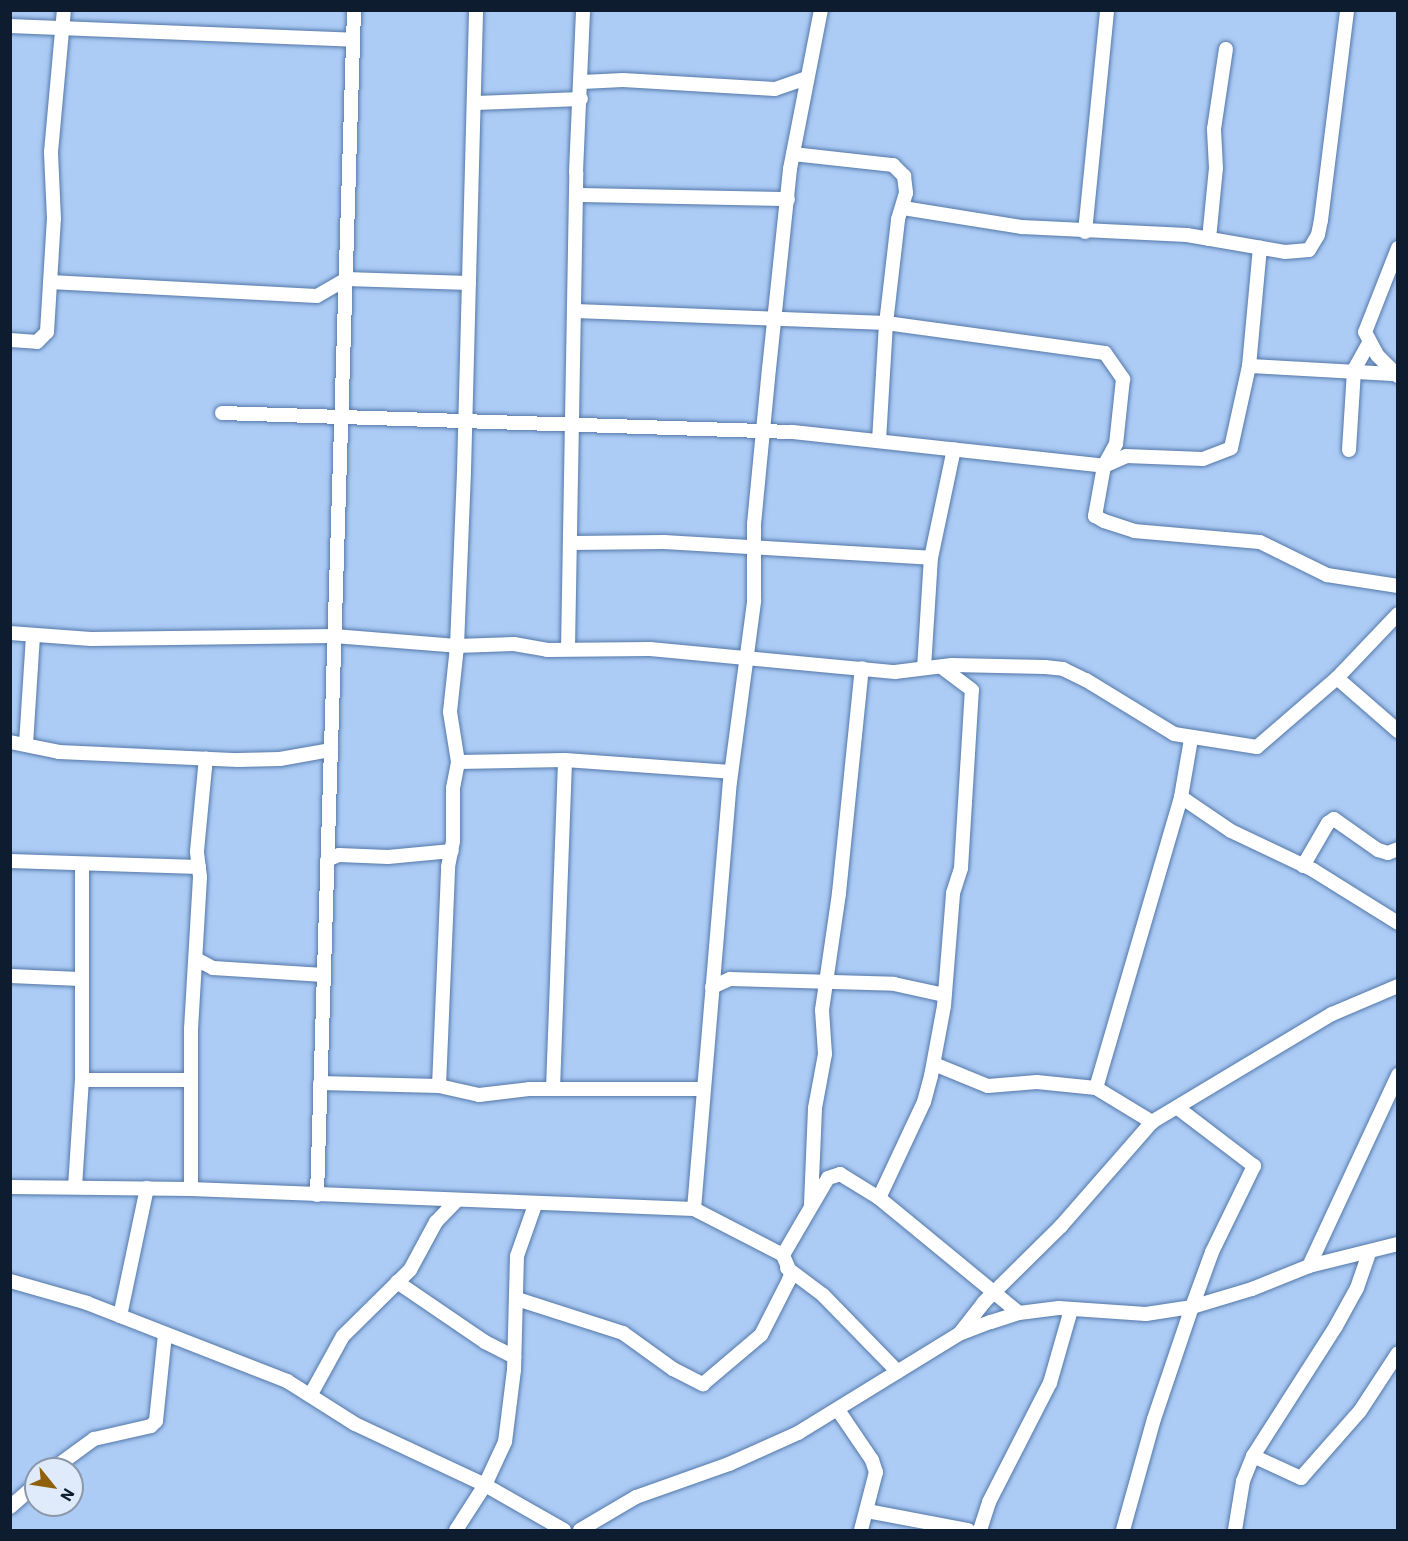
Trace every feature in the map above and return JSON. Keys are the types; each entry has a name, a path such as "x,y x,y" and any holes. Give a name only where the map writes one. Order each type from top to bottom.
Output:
{"street":[{"path":"10,340 38,342 45,338 54,219 51,152 64,10"},
{"path":"317,1196 324,975 333,857 328,844 354,10"},
{"path":"439,1086 452,850 453,788 458,762 450,712 457,646 476,103 476,10"},
{"path":"568,649 572,543 576,195 583,10"},
{"path":"694,1209 702,1089 731,772 744,657 754,601 755,546 764,433 788,199 802,100 821,10"},
{"path":"1085,232 1107,10"},
{"path":"903,208 1085,232 1209,239 1301,253 1309,250 1318,235 1347,10"},
{"path":"10,26 353,40"},
{"path":"1209,239 1216,168 1214,129 1227,49"},
{"path":"582,82 623,80 745,89 788,88 807,78"},
{"path":"788,88 802,100"},
{"path":"476,103 581,99"},
{"path":"793,154 893,165 899,168 906,183 903,208 898,220 886,323 879,441"},
{"path":"576,195 788,199"},
{"path":"222,413 464,419 764,433 879,441 1104,466 1126,456 1203,459 1223,454 1235,440 1249,366 1260,248"},
{"path":"1396,375 1369,343 1365,332 1368,319 1398,248"},
{"path":"50,282 317,296 346,279 470,283"},
{"path":"576,311 886,323 1105,353 1123,379 1116,444 1104,466 1095,516 1134,531 1260,542 1308,568 1395,591"},
{"path":"1349,450 1354,370 1369,343"},
{"path":"1249,366 1354,370 1396,375"},
{"path":"924,668 931,558 954,450"},
{"path":"572,543 755,546 880,558 931,558"},
{"path":"10,633 91,639 334,636 457,646 514,644 568,649 650,649 895,672 924,668 993,666 1063,669 1162,729 1191,739 1245,747 1264,744 1338,678 1398,614"},
{"path":"26,744 33,635"},
{"path":"879,1198 924,1102 933,1064 944,995 953,893 962,868 972,690 981,675 993,666"},
{"path":"942,667 972,690"},
{"path":"811,1205 816,1097 825,1054 822,1022 839,893 862,668"},
{"path":"1338,678 1398,731"},
{"path":"1096,1088 1181,797 1191,739"},
{"path":"10,742 59,752 264,760 331,750"},
{"path":"191,1190 191,1080 199,867 206,758"},
{"path":"458,762 565,760 731,772"},
{"path":"553,1089 565,760"},
{"path":"1181,797 1231,831 1303,866 1398,923"},
{"path":"1303,866 1328,823 1334,819 1378,850 1397,851"},
{"path":"333,857 388,857 452,850"},
{"path":"10,861 199,867"},
{"path":"75,1187 82,1080 82,864"},
{"path":"196,959 213,968 324,975"},
{"path":"714,967 730,979"},
{"path":"195,979 213,968"},
{"path":"10,976 81,979"},
{"path":"712,987 730,979 826,984 894,984 944,995"},
{"path":"959,1334 996,1290 1061,1226 1138,1133 1218,1080 1311,1026 1398,986"},
{"path":"933,1064 988,1086 1036,1082 1096,1088 1152,1122"},
{"path":"1309,1266 1398,1075"},
{"path":"82,1080 191,1080"},
{"path":"321,1083 439,1086 478,1095 553,1089 702,1089"},
{"path":"1123,1530 1154,1419 1192,1307 1212,1252 1254,1166 1178,1108"},
{"path":"517,1299 623,1333 673,1369 703,1384 761,1335 789,1280 785,1262 811,1205 834,1174 879,1198 996,1290 1019,1313"},
{"path":"10,1187 147,1188 317,1196 422,1198 535,1205 694,1209 785,1262 823,1295 898,1372"},
{"path":"120,1316 147,1188"},
{"path":"422,1198 436,1222"},
{"path":"311,1394 344,1336 397,1282 424,1248 436,1222 457,1200"},
{"path":"456,1530 485,1485 505,1442 514,1357 517,1256 535,1205"},
{"path":"580,1530 636,1497 750,1455 838,1410 959,1334 1019,1313 1071,1310 1146,1314 1192,1307 1309,1266 1369,1254 1398,1244"},
{"path":"1235,1530 1244,1480 1253,1456 1336,1326 1357,1288 1369,1254"},
{"path":"10,1281 120,1316 232,1358 311,1394 355,1424 485,1485 564,1530"},
{"path":"397,1282 475,1336 514,1357"},
{"path":"980,1530 989,1502 1050,1383 1071,1310"},
{"path":"69,1457 94,1439 151,1426 156,1421 165,1334"},
{"path":"1253,1456 1300,1478 1360,1411 1398,1353"},
{"path":"838,1410 872,1460 876,1472 861,1530"},
{"path":"10,1507 24,1495"},
{"path":"867,1511 968,1530"}]}
